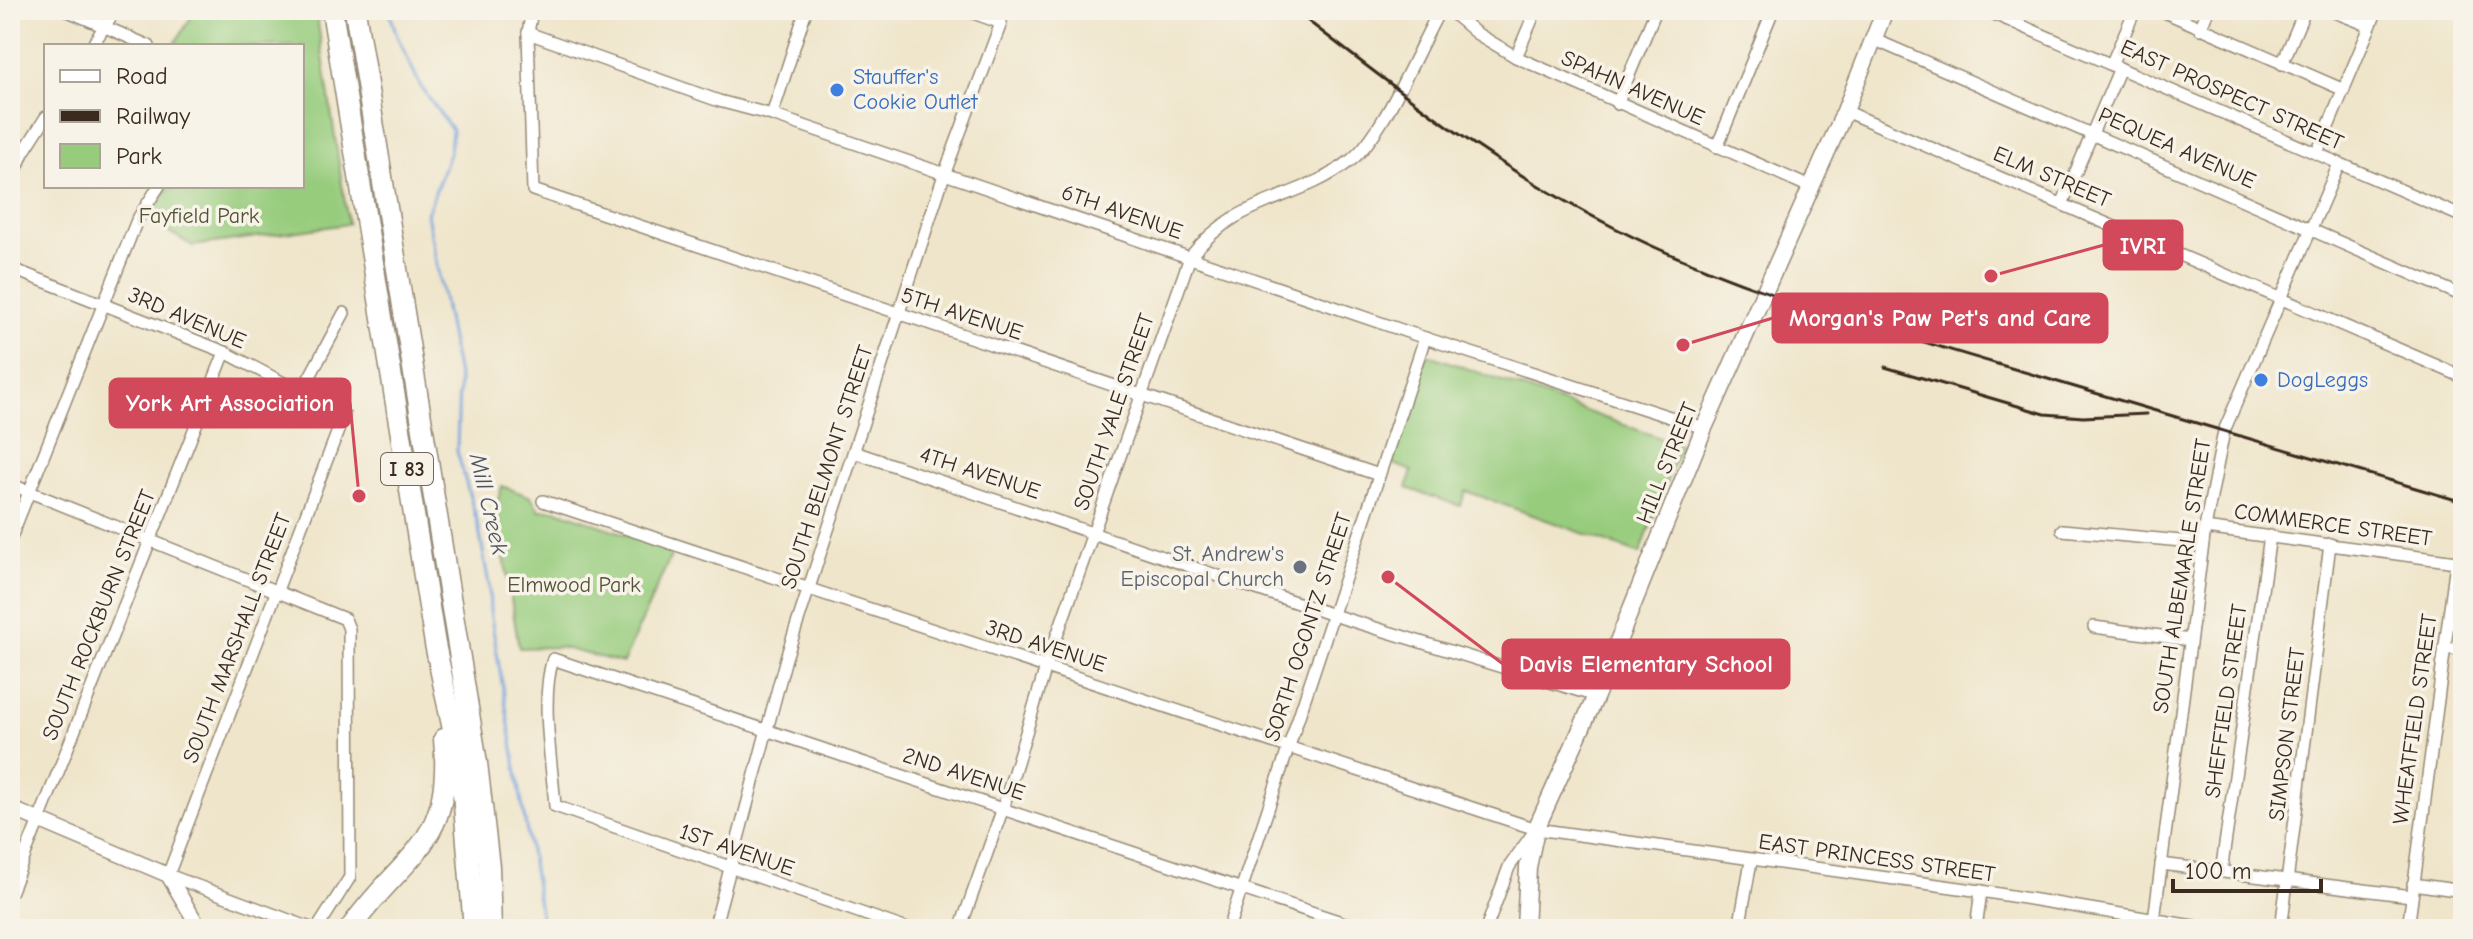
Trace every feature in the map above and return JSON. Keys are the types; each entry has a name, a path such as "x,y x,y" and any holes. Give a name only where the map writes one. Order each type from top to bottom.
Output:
{"highway":[{"name":"I 83","path":"332,10 435,644 461,768 474,929"},
{"name":"I 83","path":"355,10 486,842 491,929"},
{"path":"350,929 368,904 414,858 429,834 444,795 447,773 435,644"},
{"path":"486,842 504,929"}],"main road":[{"name":"HILL STREET","path":"1536,829 1596,696 1704,428 1845,111 1885,10"},
{"path":"1525,929 1528,867 1536,829"}],"street":[{"path":"66,10 145,44"},
{"path":"93,44 115,10"},
{"path":"528,33 532,10"},
{"path":"772,115 806,10"},
{"name":"SOUTH BELMONT STREET","path":"714,929 764,729 944,175 1001,23 965,10"},
{"name":"SOUTH YALE STREET","path":"960,929 1003,808 1046,667 1190,257 1219,225 1238,213 1329,175 1352,160 1373,138 1440,10"},
{"name":"SPAHN AVENUE","path":"1449,10 1476,33 1516,57 1810,187"},
{"path":"1516,57 1536,10"},
{"path":"1617,104 1656,10"},
{"path":"1717,147 1773,10"},
{"name":"EAST PROSPECT STREET","path":"1985,10 2463,217"},
{"path":"2063,202 2092,132 2135,10"},
{"path":"2160,10 2344,90"},
{"path":"2200,29 2208,10"},
{"path":"2282,64 2305,10"},
{"path":"2329,10 2370,26"},
{"path":"2317,153 2377,10"},
{"name":"6TH AVENUE","path":"528,33 719,101 772,115 1425,338 1704,428"},
{"name":"5TH AVENUE","path":"528,33 533,190 1379,475"},
{"name":"PEQUEA AVENUE","path":"1873,39 2463,296"},
{"name":"ELM STREET","path":"1845,111 2063,202 2463,377"},
{"path":"10,185 23,153 44,120"},
{"name":"SOUTH ALBEMARLE STREET","path":"2154,920 2205,528 2224,431 2339,164"},
{"path":"10,540 137,220 158,188"},
{"name":"3RD AVENUE","path":"10,268 225,352 344,415"},
{"path":"301,393 344,313"},
{"name":"SORTH OGONTZ STREET","path":"1228,929 1425,338"},
{"name":"SOUTH ROCKBURN STREET","path":"10,893 225,352"},
{"name":"SOUTH MARSHALL STREET","path":"168,875 344,415"},
{"name":"4TH AVENUE","path":"854,452 1333,615 1596,696"},
{"path":"10,484 345,619 349,629 350,877 315,929 168,875 10,808"},
{"name":"3RD AVENUE","path":"543,501 1536,829"},
{"name":"COMMERCE STREET","path":"2205,528 2456,562"},
{"path":"2062,530 2203,543"},
{"name":"SHEFFIELD STREET","path":"2221,872 2270,536"},
{"name":"SIMPSON STREET","path":"2281,929 2330,544"},
{"name":"WHEATFIELD STREET","path":"2408,929 2456,562"},
{"path":"2094,627 2190,640"},
{"path":"2444,648 2463,650"},
{"name":"2ND AVENUE","path":"555,806 549,685 553,659 1362,929"},
{"name":"1ST AVENUE","path":"555,806 907,929"},
{"name":"EAST PRINCESS STREET","path":"1536,829 1981,891 2211,929"},
{"name":"HILL STREET","path":"1486,929 1509,867 1536,829"},
{"path":"1739,929 1751,861"},
{"path":"2161,864 2289,881 2463,891"},
{"path":"168,875 200,929"},
{"path":"1976,929 1981,891"}],"green space":[{"name":"Fayfield Park","path":"196,10 316,10 348,224 193,246 148,220 168,188 304,188 304,44 174,44"},
{"path":"1427,354 1680,445 1640,554 1466,491 1460,506 1407,488 1412,471 1388,462"},
{"name":"Elmwood Park","path":"502,486 531,497 539,510 557,510 673,551 623,663 559,647 519,648 496,507"}],"waterway":[{"name":"Mill Creek","path":"389,10 397,36 421,87 452,130 450,151 427,214 459,381 457,451 479,529 543,929"}],"railway":[{"path":"1294,10 1488,154 1613,227 1705,269 1849,319 2463,502"},
{"path":"1885,367 2045,414 2083,417 2146,414"}],"place":[{"name":"Stauffer's Cookie Outlet","path":"837,90"},
{"name":"IVRI","path":"1991,276"},
{"name":"Morgan's Paw Pet's and Care","path":"1683,345"},
{"name":"DogLeggs","path":"2261,380"},
{"name":"York Art Association","path":"359,496"},
{"name":"St. Andrew's Episcopal Church","path":"1300,567"},
{"name":"Davis Elementary School","path":"1388,577"}]}
